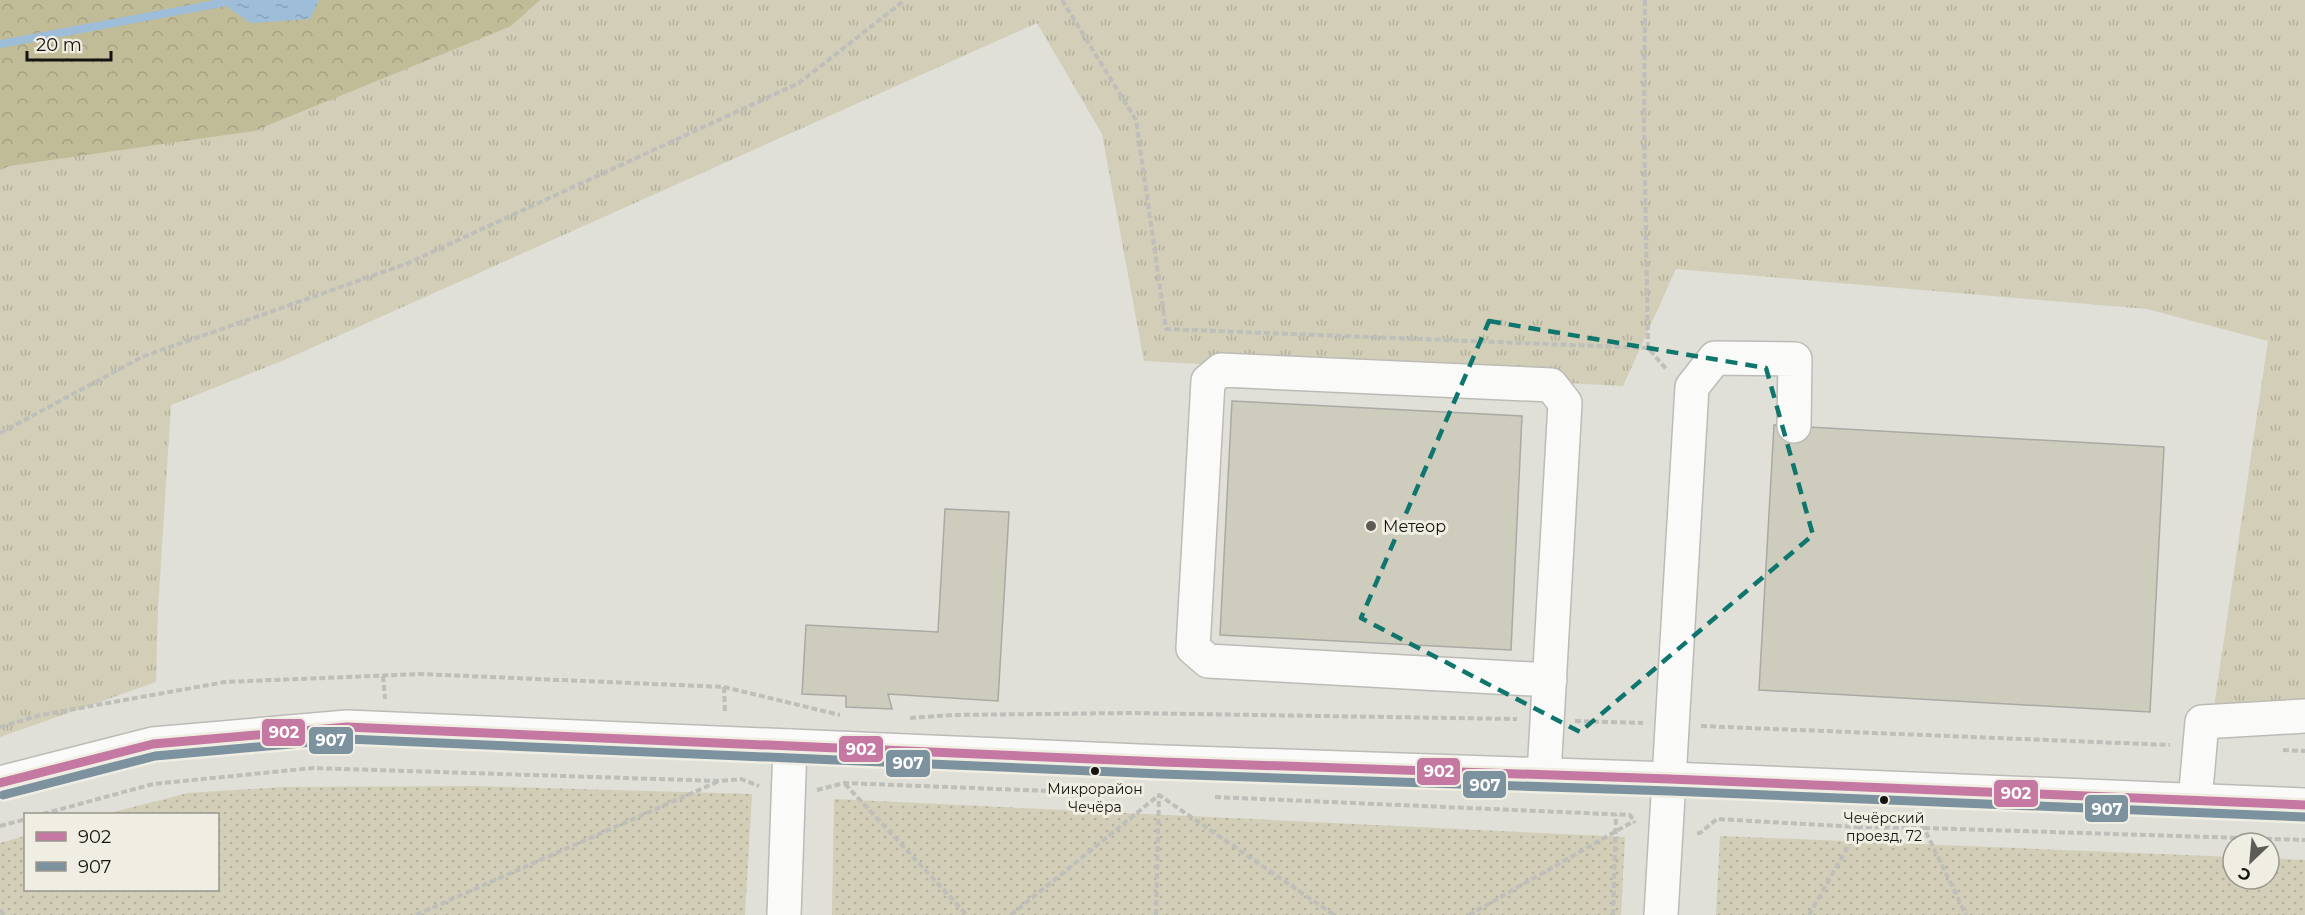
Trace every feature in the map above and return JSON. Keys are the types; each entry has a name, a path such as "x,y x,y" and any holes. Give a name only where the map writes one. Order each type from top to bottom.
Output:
{"main road":[{"path":"1661,915 1692,387 1714,358 1795,359 1794,426"},
{"path":"1544,775 1550,680 1565,403 1551,385 1221,370 1208,381 1193,648 1208,661 1550,680"},
{"path":"2195,801 2202,722 2305,716"},
{"path":"0,783 153,744 347,727 1150,762 1670,779 2305,805"},
{"path":"784,915 790,746"}],"path":[{"path":"0,433 142,357 406,264 799,83 905,0"},
{"path":"1062,0 1136,120 1166,329 1648,348"},
{"path":"1645,0 1644,123 1648,348 1668,371 1692,387"},
{"path":"0,727 41,715 225,682 421,674 724,687 845,717"},
{"path":"905,719 952,715 1128,712 1547,720 2200,747"},
{"path":"2282,750 2305,751"},
{"path":"47,813 153,784 313,768 720,781 741,779 754,786 819,790 844,783 1077,792"},
{"path":"416,915 720,781"},
{"path":"844,783 967,915"},
{"path":"1148,794 1171,795"},
{"path":"1011,915 1159,795"},
{"path":"1156,915 1159,795"},
{"path":"1159,795 1334,915"},
{"path":"1207,797 1455,807"},
{"path":"1613,915 1616,815"},
{"path":"0,826 24,820"},
{"path":"1469,915 1634,821"},
{"path":"1809,915 1859,827 2305,840"},
{"path":"1924,828 1966,915"},
{"path":"0,910 4,915"}],"highlighted area":[{"path":"1489,321 1766,368 1813,535 1580,732 1361,618"}],"green space":[{"path":"0,0 2305,0 2305,720 2213,714 2268,341 2147,309 1676,269 1623,386 1144,361 1102,134 1037,23 282,361 171,405 158,609 156,682 0,737"},
{"path":"0,0 540,0 511,26 254,131 9,166 0,170"},
{"path":"474,786 752,794 745,915 0,915 0,843 24,836 24,891 219,891 219,813 110,813 188,793 285,787"},
{"path":"834,799 1625,837 1621,915 832,915"},
{"path":"1720,836 2221,857 2221,891 2281,891 2281,859 2305,860 2305,915 1716,915"}],"water":[{"path":"223,0 319,0 310,19 251,23 221,3"}],"building":[{"name":"Метеор","path":"1232,401 1522,416 1511,650 1220,635"},
{"path":"1774,425 2164,447 2150,712 1759,690"},
{"path":"945,509 1009,512 998,701 888,694 892,709 846,707 846,696 802,694 806,625 938,632"}],"waterway":[{"path":"0,44 221,3 225,0"}],"transit line":[{"name":"902","path":"0,783 153,744 347,727 1162,762 1670,779 2305,805"},
{"name":"907","path":"3,795 155,756 347,739 1161,774 1670,791 2305,817"}],"place":[{"name":"Метеор","path":"1371,526"},
{"name":"Микрорайон Чечёра","path":"1095,771"},
{"name":"Чечёрский проезд, 72","path":"1884,800"}]}
